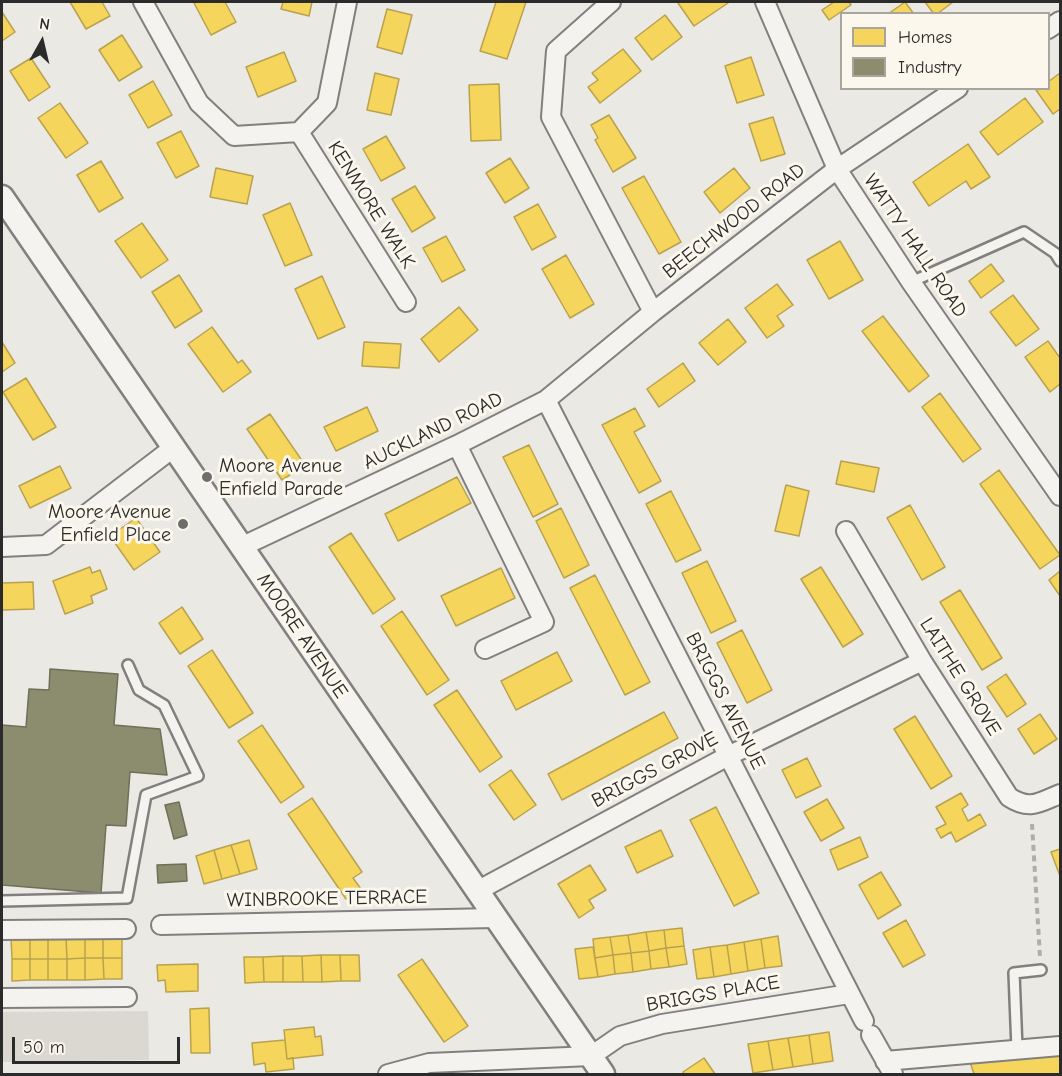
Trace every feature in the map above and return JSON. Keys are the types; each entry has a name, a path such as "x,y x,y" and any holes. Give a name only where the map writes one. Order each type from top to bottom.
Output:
{"street":[{"path":"143,2 199,102 234,136 299,132 327,103 347,2"},
{"path":"611,2 556,51 551,117 653,312"},
{"name":"WATTY HALL ROAD","path":"765,2 837,169 911,282 1060,496"},
{"name":"BEECHWOOD ROAD","path":"546,400 653,312 837,169 955,90"},
{"name":"KENMORE WALK","path":"299,132 405,302"},
{"name":"MOORE AVENUE","path":"2,197 494,918 597,1065"},
{"name":"AUCKLAND ROAD","path":"241,547 457,445 546,400"},
{"name":"BRIGGS AVENUE","path":"546,400 889,1068"},
{"path":"457,445 544,622 485,649"},
{"path":"2,547 46,545 173,448"},
{"name":"LAITHE GROVE","path":"846,531 921,661 1010,797 1020,804 1031,805"},
{"name":"BRIGGS GROVE","path":"477,891 728,756 921,661"},
{"path":"1031,805 1060,794"},
{"name":"WINBROOKE TERRACE","path":"161,925 494,918"},
{"path":"2,930 126,929"},
{"name":"BRIGGS PLACE","path":"597,1065 620,1036 662,1024 849,994"},
{"path":"2,998 127,997"},
{"path":"889,1068 1017,1049 1060,1046"},
{"path":"388,1074 429,1063 597,1065"}],"lane":[{"path":"911,282 1024,232 1055,253 1060,261"},
{"path":"2,901 127,898 146,795 198,776 164,705 139,690 128,664"},
{"path":"1017,1049 1014,973 1041,970"}],"path":[{"path":"1031,805 1041,970"}],"shaded area":[{"path":"148,1011 149,1060 2,1062 2,1012"}],"building: Homes":[{"path":"70,2 102,2 110,16 86,29"},
{"path":"225,2 236,22 211,35 194,3"},
{"path":"283,2 312,2 309,16 281,9"},
{"path":"496,2 526,2 507,59 480,51"},
{"path":"834,2 849,2 851,5 829,20 822,10"},
{"path":"905,2 912,12 891,12"},
{"path":"925,2 953,2 940,12 932,12"},
{"path":"678,3 728,3 694,26"},
{"path":"387,9 412,15 402,54 377,47"},
{"path":"2,12 15,32 2,41"},
{"path":"665,15 682,37 652,60 635,38"},
{"path":"122,35 142,67 119,81 99,50"},
{"path":"623,49 641,71 600,103 588,87 598,80 592,73"},
{"path":"284,52 296,81 258,97 246,67"},
{"path":"751,57 764,95 737,103 725,66"},
{"path":"31,58 50,87 29,101 10,71"},
{"path":"375,73 399,79 391,115 367,110"},
{"path":"1060,73 1060,109 1053,114 1036,90 1050,90 1050,80"},
{"path":"153,81 172,115 148,128 129,95"},
{"path":"499,84 501,140 471,141 469,85"},
{"path":"1025,98 1043,122 998,155 980,132"},
{"path":"60,103 88,143 66,158 38,118"},
{"path":"609,115 636,158 613,172 595,140 598,138 591,125"},
{"path":"773,117 785,154 761,161 749,124"},
{"path":"181,131 199,166 176,178 157,143"},
{"path":"386,136 405,168 381,181 363,149"},
{"path":"968,144 990,177 971,189 966,181 929,206 913,182"},
{"path":"510,158 529,188 505,203 486,173"},
{"path":"101,161 123,198 99,212 77,175"},
{"path":"216,168 253,176 247,204 210,197"},
{"path":"734,168 750,188 720,213 704,192"},
{"path":"644,176 681,242 659,254 622,188"},
{"path":"415,186 435,218 412,232 392,199"},
{"path":"290,203 312,255 285,266 263,215"},
{"path":"538,204 556,237 532,250 514,217"},
{"path":"142,223 168,260 141,278 115,241"},
{"path":"446,236 465,270 442,282 423,248"},
{"path":"840,241 863,280 829,299 807,260"},
{"path":"566,255 594,304 570,318 542,269"},
{"path":"991,264 1004,281 981,298 969,281"},
{"path":"179,275 202,311 175,328 152,292"},
{"path":"322,276 345,327 318,339 295,289"},
{"path":"777,284 793,305 777,316 784,326 767,338 745,308"},
{"path":"1013,295 1039,329 1016,346 990,312"},
{"path":"459,307 478,330 439,362 421,339"},
{"path":"883,316 929,376 909,392 862,331"},
{"path":"728,319 746,342 718,365 699,343"},
{"path":"212,327 238,363 242,360 251,372 223,392 188,344"},
{"path":"1048,341 1060,358 1060,384 1050,392 1025,357"},
{"path":"2,342 15,363 2,372"},
{"path":"364,342 401,344 399,368 362,366"},
{"path":"683,363 695,381 659,407 647,389"},
{"path":"26,378 56,427 33,440 3,392"},
{"path":"940,393 981,449 963,462 922,407"},
{"path":"367,407 378,431 336,451 324,427"},
{"path":"635,408 645,426 634,432 661,481 639,493 602,425"},
{"path":"270,414 305,465 282,480 247,429"},
{"path":"529,445 558,504 533,517 503,457"},
{"path":"841,461 879,468 874,492 836,484"},
{"path":"60,466 71,488 30,508 19,486"},
{"path":"999,470 1060,555 1040,569 980,484"},
{"path":"457,477 471,503 398,541 385,514"},
{"path":"786,485 809,491 799,536 775,531"},
{"path":"671,491 701,550 676,562 646,504"},
{"path":"910,505 945,567 922,580 887,518"},
{"path":"561,508 589,565 564,578 536,521"},
{"path":"136,518 160,552 134,570 110,536"},
{"path":"351,533 395,599 373,614 329,547"},
{"path":"707,561 736,621 711,633 682,573"},
{"path":"90,567 92,573 100,570 107,589 91,596 93,603 65,614 53,581"},
{"path":"821,567 863,634 843,647 801,579"},
{"path":"501,568 515,598 456,626 441,596"},
{"path":"1060,571 1060,596 1049,580"},
{"path":"595,575 650,682 625,695 570,588"},
{"path":"33,582 34,609 2,610 2,583"},
{"path":"960,590 1002,658 982,670 940,602"},
{"path":"182,607 203,639 180,654 159,623"},
{"path":"402,611 449,680 427,695 381,626"},
{"path":"742,630 772,690 747,703 717,643"},
{"path":"212,650 253,713 229,728 188,666"},
{"path":"557,652 572,681 516,710 501,681"},
{"path":"1006,674 1026,704 1007,717 987,687"},
{"path":"457,690 502,757 480,772 434,705"},
{"path":"664,712 678,738 562,800 548,774"},
{"path":"1040,714 1057,739 1034,754 1018,729"},
{"path":"915,716 952,776 931,789 894,729"},
{"path":"262,725 304,787 281,803 238,741"},
{"path":"807,758 821,786 796,798 782,770"},
{"path":"511,770 536,805 514,820 489,785"},
{"path":"961,793 968,805 962,809 968,821 980,814 986,825 956,842 951,832 941,838 936,829 946,824 936,807"},
{"path":"312,798 362,872 353,878 361,889 346,899 288,814"},
{"path":"827,799 844,828 821,841 804,812"},
{"path":"716,807 759,893 734,906 690,820"},
{"path":"661,830 673,856 637,873 625,847"},
{"path":"860,837 868,857 838,870 830,850"},
{"path":"249,840 257,869 240,874 231,845"},
{"path":"231,845 240,874 222,879 214,850"},
{"path":"1060,849 1060,876 1051,852"},
{"path":"214,850 222,879 204,884 196,856"},
{"path":"590,865 606,890 589,900 594,908 579,918 558,884"},
{"path":"881,872 901,905 878,919 859,885"},
{"path":"906,920 925,955 903,967 883,933"},
{"path":"682,928 684,946 666,948 664,930"},
{"path":"664,930 666,948 649,951 646,932"},
{"path":"646,932 649,951 631,953 628,935"},
{"path":"628,935 631,953 613,955 610,937"},
{"path":"778,936 782,966 765,968 761,939"},
{"path":"103,937 122,937 122,958 103,958"},
{"path":"103,937 103,958 85,958 85,938"},
{"path":"610,937 613,955 595,958 593,939"},
{"path":"11,938 30,938 30,959 12,959"},
{"path":"30,938 48,938 48,959 30,959"},
{"path":"48,938 66,938 67,959 48,959"},
{"path":"66,938 85,938 85,958 67,959"},
{"path":"761,939 765,968 748,971 744,942"},
{"path":"744,942 748,971 731,974 727,945"},
{"path":"727,945 731,974 714,977 710,947"},
{"path":"684,946 687,964 669,967 666,948"},
{"path":"593,947 598,977 579,979 575,949"},
{"path":"710,947 714,977 697,979 693,950"},
{"path":"666,948 669,967 651,969 649,951"},
{"path":"649,951 651,969 633,972 631,953"},
{"path":"631,953 633,972 615,974 613,955"},
{"path":"321,955 340,955 341,981 322,982"},
{"path":"321,955 322,982 303,982 302,956"},
{"path":"340,955 359,955 360,981 341,981"},
{"path":"613,955 615,974 598,977 595,958"},
{"path":"283,956 302,956 303,982 283,982"},
{"path":"283,956 283,982 264,982 263,957"},
{"path":"244,957 263,957 264,982 245,983"},
{"path":"85,958 103,958 104,979 85,980"},
{"path":"85,958 85,980 67,980 67,959"},
{"path":"103,958 122,958 122,979 104,979"},
{"path":"12,959 30,959 30,980 12,981"},
{"path":"30,959 48,959 48,980 30,980"},
{"path":"48,959 67,959 67,980 48,980"},
{"path":"422,959 468,1026 444,1042 398,975"},
{"path":"198,964 198,991 166,992 165,980 158,981 157,965"},
{"path":"209,1008 210,1053 191,1053 190,1009"},
{"path":"314,1027 315,1037 321,1036 323,1055 287,1059 284,1030"},
{"path":"829,1032 833,1061 813,1064 809,1035"},
{"path":"809,1035 813,1064 793,1067 788,1038"},
{"path":"788,1038 793,1067 773,1070 768,1041"},
{"path":"285,1040 287,1059 293,1058 294,1069 266,1072 265,1063 254,1065 252,1043"},
{"path":"768,1041 773,1070 753,1073 748,1044"},
{"path":"1060,1053 1060,1074 974,1074 969,1059"},
{"path":"704,1058 715,1074 684,1074 683,1072"}],"building: Industry":[{"path":"50,669 118,674 114,725 160,729 167,775 130,772 126,826 106,825 101,893 2,885 2,725 26,727 29,689 49,690"},
{"path":"179,802 187,835 174,839 165,805"},
{"path":"186,864 187,881 158,883 157,865"}],"place":[{"name":"Moore Avenue Enfield Parade","path":"207,477"},
{"name":"Moore Avenue Enfield Place","path":"183,524"}]}
